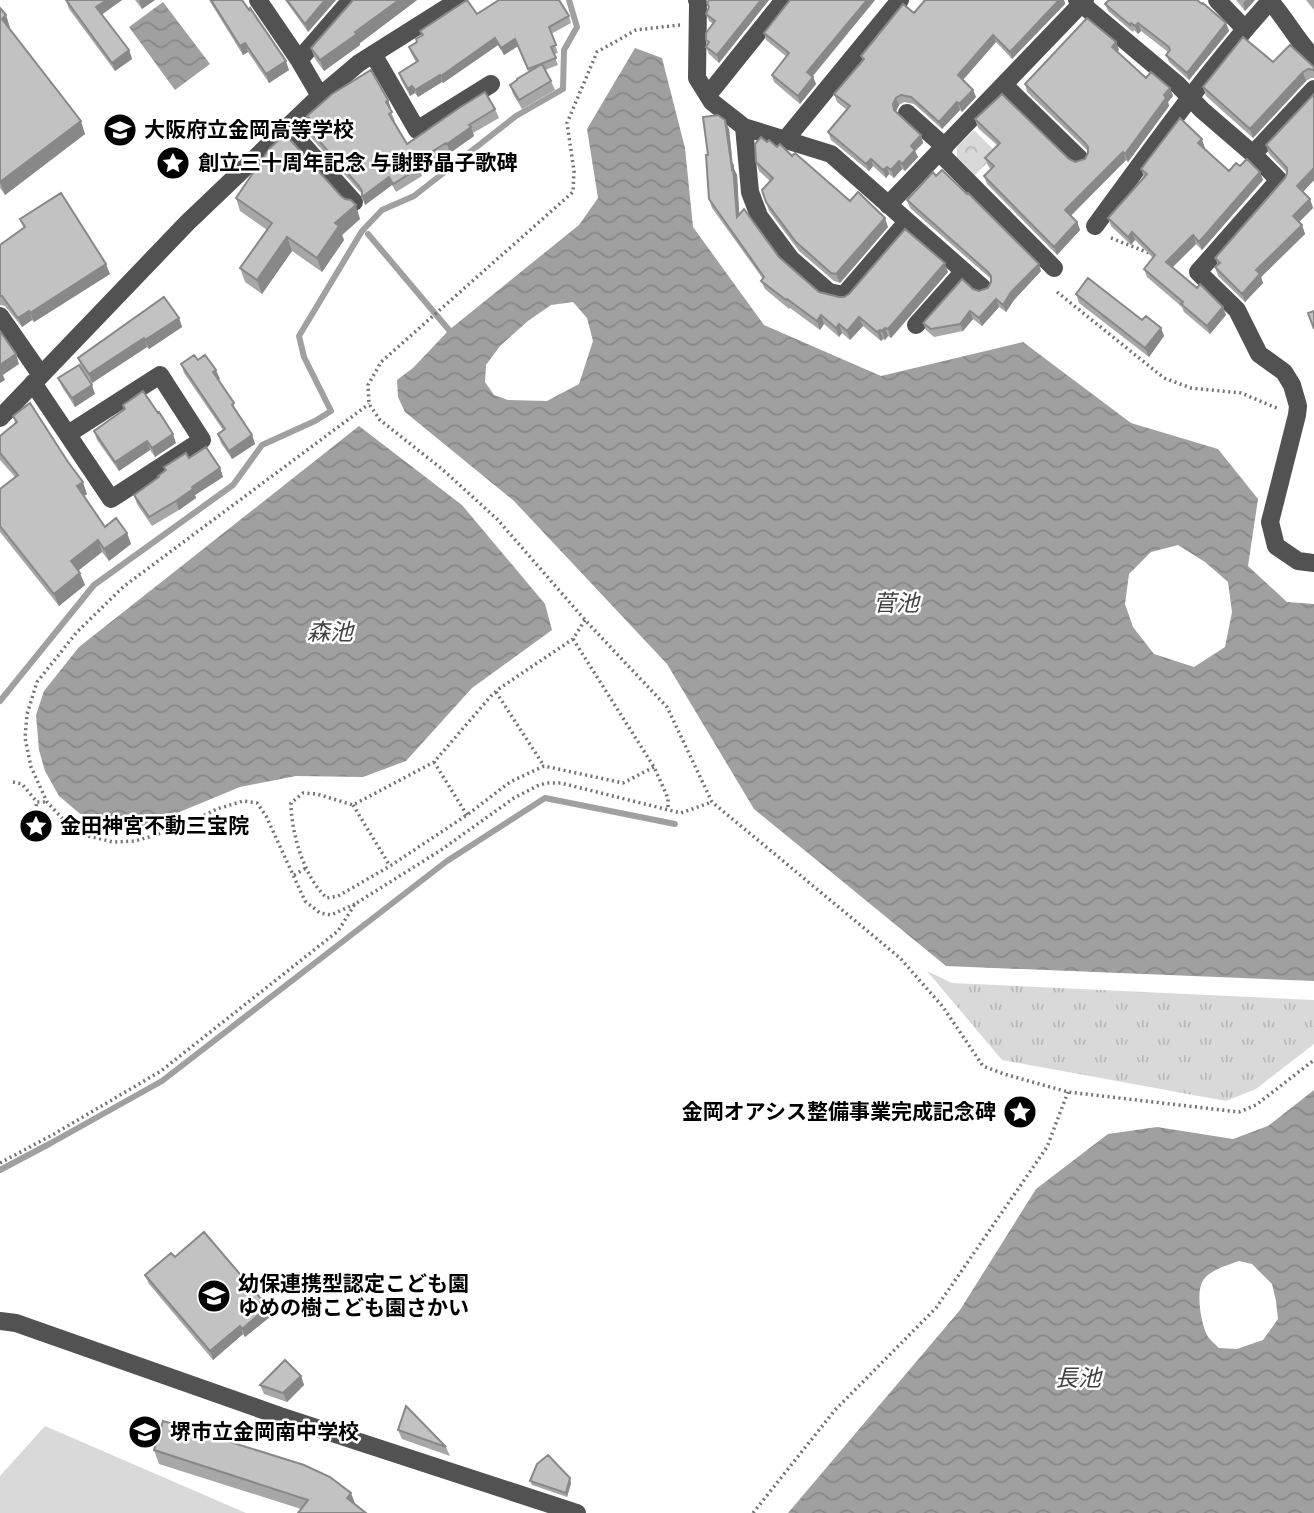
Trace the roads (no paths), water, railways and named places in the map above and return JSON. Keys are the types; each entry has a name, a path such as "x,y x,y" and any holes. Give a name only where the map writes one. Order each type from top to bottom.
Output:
{"street":[{"path":"258,0 320,96"},
{"path":"299,60 351,0"},
{"path":"0,418 187,223 320,96 359,63 459,0"},
{"path":"696,0 698,78 712,102 744,127 831,154 983,288"},
{"path":"708,95 784,0"},
{"path":"785,140 900,0"},
{"path":"1217,0 1245,29"},
{"path":"888,205 1081,1 1178,85 1279,180 1198,272 1237,310 1259,354 1284,372 1292,385 1298,406 1297,415 1270,522 1276,546 1298,561 1314,563"},
{"path":"1094,226 1190,98 1270,1 1314,58"},
{"path":"373,54 417,130 491,84"},
{"path":"1004,85 1080,159"},
{"path":"1254,155 1314,89"},
{"path":"906,113 1054,268"},
{"path":"287,127 354,202"},
{"path":"744,127 750,192 760,215 791,259 830,292 844,295 907,222"},
{"path":"916,325 964,271"},
{"path":"0,316 68,434 111,499 202,440 160,375 68,434"},
{"path":"0,1321 16,1323 280,1416 578,1513"}],"water":[{"path":"163,2 210,64 175,90 129,27"},
{"name":"菅池","path":"635,48 662,58 685,148 693,227 764,325 881,376 1023,342 1131,423 1218,449 1258,499 1248,566 1287,602 1314,604 1314,981 946,966 754,809 667,664 514,501 405,412 398,397 397,380 413,368 449,330 579,225 598,198 587,129","holes":["573,302 587,318 593,341 579,384 547,401 508,400 494,395 485,382 486,365 500,346 551,305","1178,545 1205,562 1228,582 1232,612 1225,647 1194,667 1154,654 1133,627 1125,604 1129,574 1151,552"]},
{"name":"森池","path":"359,426 462,505 545,604 552,630 472,688 406,761 363,777 296,776 240,787 131,832 106,828 79,813 59,796 45,771 39,750 36,715 44,691 79,647"},
{"name":"長池","path":"1314,1090 1314,1513 788,1513 960,1310 1036,1189 1108,1134 1157,1127 1233,1139 1268,1126","holes":["1239,1261 1252,1264 1272,1284 1278,1319 1263,1340 1237,1349 1219,1348 1208,1337 1203,1323 1199,1298 1201,1284 1207,1276 1225,1266"]}],"waterway":[{"path":"0,701 94,585 233,485 262,445 331,411 304,357 299,336 362,231 382,210 414,196 516,116 563,89 564,50 577,27 569,0"},
{"path":"368,234 449,330"},
{"path":"0,1170 162,1081 447,861 545,798 675,824"}],"place":[{"name":"大阪府立金岡高等学校","path":"120,130"},
{"name":"創立三十周年記念 与謝野晶子歌碑","path":"173,163"},
{"name":"金田神宮不動三宝院","path":"36,826"},
{"name":"金岡オアシス整備事業完成記念碑","path":"1020,1112"},
{"name":"幼保連携型認定こども園 ゆめの樹こども園さかい","path":"214,1296"},
{"name":"堺市立金岡南中学校","path":"145,1432"}]}
